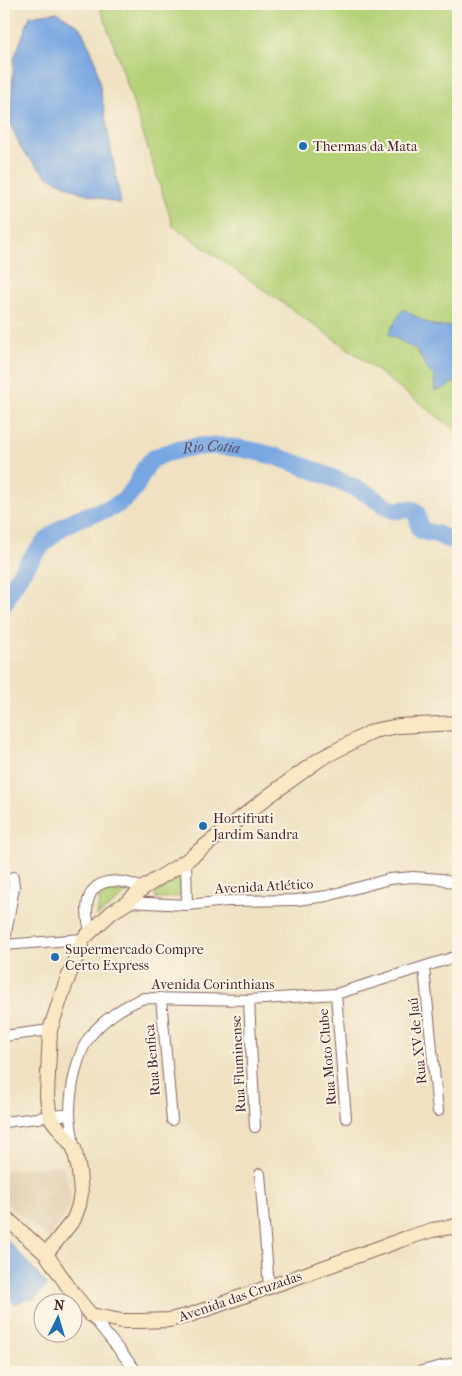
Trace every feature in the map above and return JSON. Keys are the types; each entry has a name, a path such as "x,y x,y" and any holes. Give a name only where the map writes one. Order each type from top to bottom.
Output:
{"street":[{"path":"46,1254 74,1219 81,1193 74,1148 50,1118 47,1096 50,1030 79,947 87,935 112,912 128,902 143,888 186,861 270,795 320,759 373,731 398,726 458,723"},
{"path":"186,861 187,905"},
{"path":"13,877 14,888 4,945 87,935"},
{"name":"Avenida Atlético","path":"128,902 187,905 228,901 297,900 327,896 389,879 413,877 442,879 458,885"},
{"path":"87,935 86,915 88,899 91,892 97,886 106,882 117,881 143,888"},
{"name":"Avenida Corinthians","path":"74,1148 70,1114 74,1077 79,1061 90,1036 129,1004 144,998 249,1000 336,994 458,956"},
{"name":"Rua XV de Jaú","path":"424,968 438,1111"},
{"name":"Rua Moto Clube","path":"336,994 346,1118"},
{"name":"Rua Benfica","path":"161,998 172,1120"},
{"name":"Rua Fluminense","path":"249,1000 255,1127"},
{"path":"4,1036 50,1030"},
{"path":"4,1122 50,1118 70,1114"},
{"path":"260,1174 269,1287"},
{"path":"4,1216 46,1254 72,1292 137,1372"},
{"name":"Avenida das Cruzadas","path":"91,1315 122,1321 169,1320 190,1316 404,1239 432,1230 458,1226"},
{"path":"418,1372 458,1362"}],"shaded area":[{"path":"63,1165 72,1200 66,1214 49,1238 4,1203 4,1170"}],"green space":[{"name":"Thermas da Mata","path":"99,4 458,4 458,432 354,353 173,226 121,65"},
{"path":"179,877 181,896 157,899 155,894"},
{"path":"111,887 128,892 97,916 102,896"}],"water":[{"path":"57,12 80,27 95,59 121,204 80,192 47,176 23,152 10,123 14,59 30,16"},
{"path":"403,309 436,326 450,326 458,323 458,379 447,387 435,391 434,376 427,369 417,350 388,334"},
{"path":"4,1236 47,1285 39,1294 32,1294 32,1299 25,1299 16,1304 8,1299 4,1290"}],"waterway":[{"name":"Rio Cotia","path":"4,604 16,581 33,557 62,527 120,503 132,491 145,468 153,459 182,449 204,446 227,447 274,456 320,472 362,491 391,509 414,510 422,531 437,534 447,539 458,540"}],"place":[{"name":"Thermas da Mata","path":"303,146"},
{"name":"Hortifruti Jardim Sandra","path":"203,826"},
{"name":"Supermercado Compre Certo Express","path":"55,957"}]}
